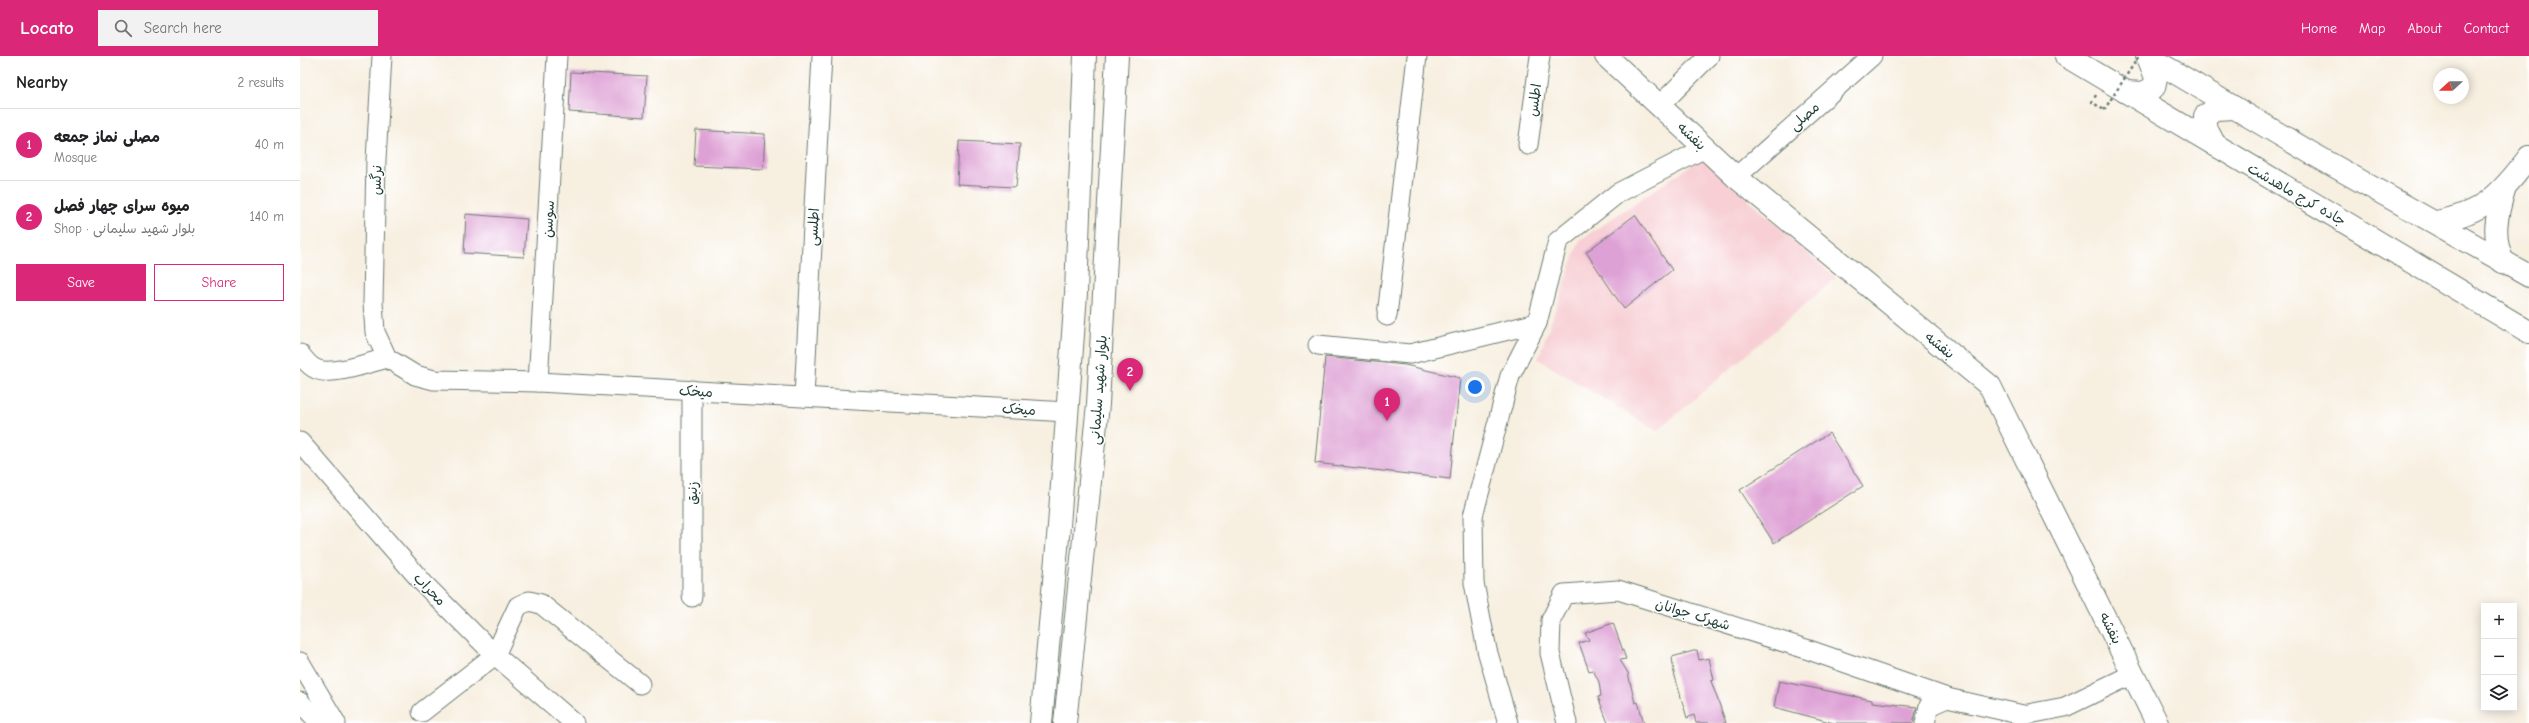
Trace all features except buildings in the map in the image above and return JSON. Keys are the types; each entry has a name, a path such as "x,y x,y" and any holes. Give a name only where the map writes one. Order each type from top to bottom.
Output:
{"main road":[{"name":"بلوار شهید سلیمانی","path":"1040,723 1059,526 1076,293 1084,56"},
{"name":"بلوار شهید سلیمانی","path":"1065,723 1098,404 1117,56"},
{"name":"جاده کرج ماهدشت","path":"2066,56 2529,332"},
{"path":"2126,92 2144,93 2154,87 2156,78 2144,56"},
{"path":"2144,56 2529,276"},
{"name":"بنفشه","path":"1613,58 1736,177 1990,386 2157,723"},
{"path":"2215,145 2205,126 2205,116 2215,109 2235,108"},
{"path":"2436,222 2467,213 2504,190 2529,157"},
{"path":"2504,190 2495,226 2497,247 2504,262"}],"street":[{"name":"نرگس","path":"382,56 376,160 372,303 375,332 388,358"},
{"name":"سوسن","path":"538,382 557,56"},
{"name":"اطلسی","path":"804,397 822,56"},
{"path":"1387,316 1417,56"},
{"name":"اطلس","path":"1528,145 1540,56"},
{"path":"1660,105 1709,56"},
{"name":"مصلی","path":"1736,177 1872,56"},
{"path":"1508,723 1487,650 1474,583 1473,516 1510,376 1537,323 1558,241 1618,193 1705,148"},
{"path":"1318,345 1410,354 1537,323"},
{"path":"300,354 316,370 326,371 347,369 388,358"},
{"name":"میخک","path":"388,358 415,375 434,380 538,382 633,389 692,390 1067,412"},
{"name":"زنبق","path":"692,390 692,597"},
{"name":"محراب","path":"300,442 423,583 495,655 564,720"},
{"name":"شهرک جوانان","path":"1567,723 1550,653 1551,620 1564,594 1610,590 1618,590 1806,649 1947,698 2023,715 2065,707 2133,674"},
{"path":"422,712 495,655 518,606 529,601 541,604 640,684"},
{"path":"300,662 336,723"},
{"path":"1925,723 1929,706 1947,698"},
{"path":"300,702 320,723"}],"path":[{"path":"2092,102 2104,110 2144,56"}],"shaded area":[{"path":"1702,158 1836,278 1657,431 1538,359 1580,240"}],"place":[{"name":"میوه سرای چهار فصل","path":"1130,391"},
{"name":"مصلی نماز جمعه","path":"1387,421"}]}
